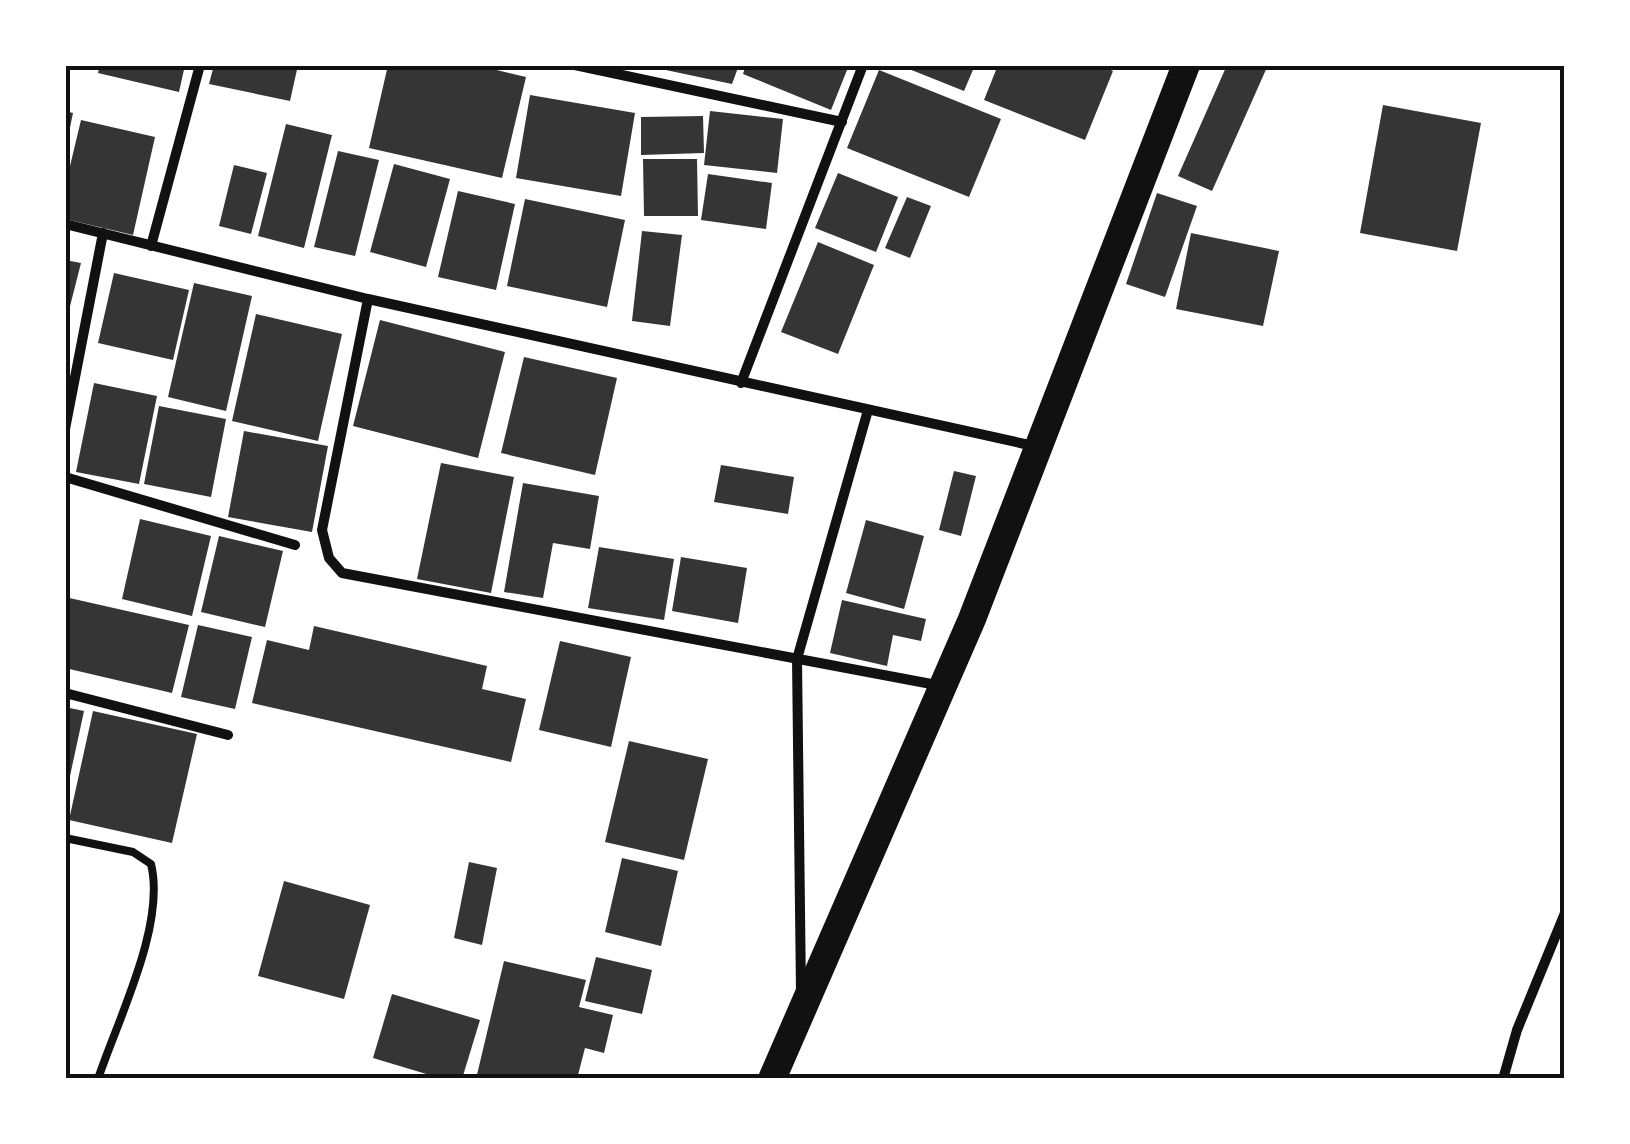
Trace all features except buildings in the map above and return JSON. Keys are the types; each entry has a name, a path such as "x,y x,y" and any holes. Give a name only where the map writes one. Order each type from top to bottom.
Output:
{"highway":[{"path":"772,1079 943,686 1186,65"}],"street":[{"path":"151,246 200,65"},
{"path":"576,65 624,70 842,122"},
{"path":"742,383 863,65"},
{"path":"65,224 368,299 1036,446"},
{"path":"65,429 103,233"},
{"path":"368,299 322,530 329,558 342,573 943,686"},
{"path":"801,1013 797,659 868,410"},
{"path":"65,476 296,544"},
{"path":"65,693 228,735"},
{"path":"1504,1079 1517,1030 1565,913"}],"lane":[{"path":"65,838 132,852 152,864 157,888 152,922 98,1079"}]}
